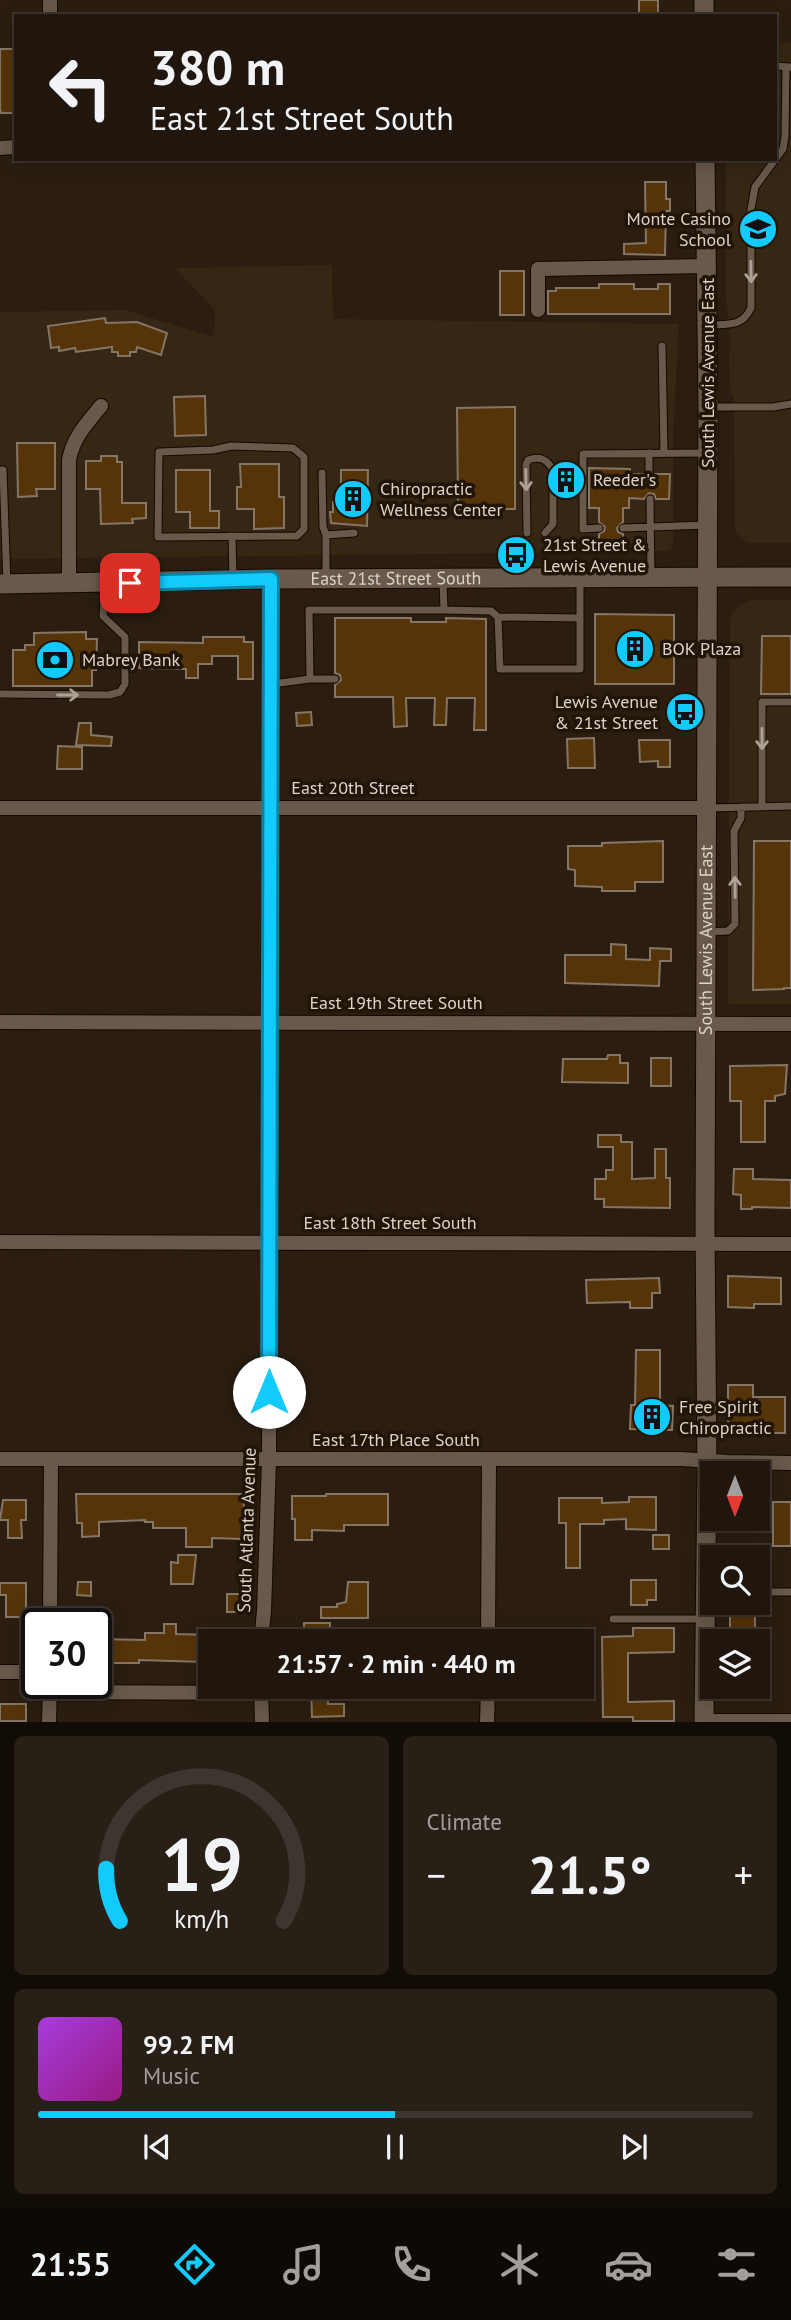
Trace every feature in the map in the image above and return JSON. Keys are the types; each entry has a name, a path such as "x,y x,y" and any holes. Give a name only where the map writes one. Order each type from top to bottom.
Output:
{"main road":[{"name":"South Lewis Avenue East","path":"705,161 708,325 705,1243 707,1461"},
{"name":"East 21st Street South","path":"3,584 233,579 791,577"},
{"name":"South Lewis Avenue East","path":"704,1721 706,1531"}],"street":[{"path":"538,310 538,269 707,266"},
{"path":"69,584 71,446 100,406"},
{"name":"South Atlanta Avenue","path":"262,1629 269,1460 271,579"},
{"name":"East 20th Street","path":"0,808 706,808"},
{"name":"East 19th Street South","path":"0,1022 791,1024"},
{"name":"East 18th Street South","path":"0,1242 791,1244"},
{"name":"East 17th Place South","path":"0,1459 707,1461"},
{"path":"50,1608 51,1459"},
{"path":"488,1629 489,1460"},
{"name":"East 17th Place South","path":"770,1462 791,1463"},
{"path":"0,1672 21,1672"},
{"path":"112,1689 198,1689"},
{"path":"50,1699 50,1721"},
{"path":"262,1699 262,1721"},
{"path":"488,1699 488,1721"},
{"path":"704,1721 791,1721"}],"lane":[{"path":"777,157 783,149 785,136 789,67"},
{"path":"708,325 739,322 746,318 751,308 751,209 755,187 774,161"},
{"path":"663,346 664,453"},
{"path":"708,407 773,407 791,404"},
{"path":"231,446 293,448 304,457 304,529 297,536 232,536 158,537 159,452 213,450 231,446"},
{"path":"649,453 649,474"},
{"path":"599,528 583,529 583,454 708,453"},
{"path":"527,533 526,465 528,460 537,457 549,464 552,470 553,524 545,533"},
{"path":"0,470 4,470 3,584"},
{"path":"322,473 326,579"},
{"path":"650,499 651,577"},
{"path":"623,528 708,525"},
{"path":"326,535 354,533"},
{"path":"232,536 233,579"},
{"path":"498,617 500,669 580,669 580,577"},
{"path":"443,578 444,610"},
{"path":"0,694 110,695 120,692 125,684 125,638 103,616 105,583"},
{"path":"310,679 309,610 491,611 498,617 580,618"},
{"path":"272,684 335,679"},
{"path":"762,806 762,702 791,702"},
{"path":"706,808 791,806"},
{"path":"707,932 728,931 735,924 734,831 741,818 741,807"},
{"path":"770,1592 791,1592"},
{"path":"613,1619 705,1619"}],"shaded area":[{"name":"Monte Casino School","path":"777,43 791,43 791,543 747,543 735,531 734,399 730,390 731,343 726,298 726,161 777,161"},
{"path":"332,265 333,319 679,324 673,435 673,547 669,551 0,559 0,312 125,310 214,337 215,310 175,268"},
{"path":"752,600 791,600 791,1004 728,1004 730,620 732,612 739,605"}],"building":[{"path":"639,0 658,0 658,14 639,14"},
{"path":"0,49 14,49 14,113 1,113"},
{"path":"645,182 666,182 666,199 670,199 670,211 666,211 665,255 624,254 624,244 646,243"},
{"path":"500,271 524,271 524,315 500,315"},
{"path":"599,284 634,284 634,289 658,289 658,284 670,284 670,314 548,314 548,291 556,291 556,288 599,288"},
{"path":"105,318 106,323 137,322 167,333 161,355 137,347 136,352 130,352 130,356 118,356 118,352 112,352 112,347 76,352 75,348 59,351 59,347 51,348 48,326"},
{"path":"205,396 206,435 175,436 174,397"},
{"path":"515,407 515,509 458,509 457,408"},
{"path":"17,443 55,443 55,489 36,489 37,496 18,497"},
{"path":"101,456 117,456 117,462 122,462 122,503 146,503 146,518 132,519 133,523 101,524 100,489 86,489 86,461 101,461"},
{"path":"240,464 279,464 279,497 284,497 284,528 254,529 254,509 237,509 237,487 241,487"},
{"name":"Reeder's","path":"561,466 577,468 577,494 561,494"},
{"path":"589,468 630,469 630,474 643,474 648,480 653,479 655,474 670,474 669,499 656,499 654,494 649,493 644,499 629,498 629,508 623,508 623,522 617,528 618,532 623,534 623,548 599,548 599,534 605,527 599,522 599,508 589,508"},
{"path":"176,470 210,470 210,511 219,511 219,528 190,528 190,512 176,512"},
{"name":"Chiropractic Wellness Center","path":"341,470 368,470 367,526 331,523 333,502 338,502 338,496 341,496"},
{"name":"BOK Plaza","path":"595,614 674,615 674,684 595,684"},
{"path":"335,618 411,618 411,622 446,622 446,618 486,619 486,730 474,730 475,698 447,698 446,725 434,725 435,698 406,698 407,726 394,727 393,697 335,697 335,685 341,680 340,675 335,673"},
{"name":"Mabrey Bank","path":"86,632 86,639 97,639 96,670 92,670 92,686 13,686 13,650 25,650 25,645 34,645 34,633"},
{"path":"762,636 791,636 791,694 761,694"},
{"path":"203,637 244,637 244,642 253,642 253,679 238,679 238,656 212,656 212,664 198,664 198,678 186,678 186,669 139,668 139,642 203,643"},
{"path":"311,712 312,725 297,726 296,713"},
{"path":"79,723 91,723 91,735 112,737 111,746 76,745"},
{"path":"594,738 595,768 568,768 567,739"},
{"path":"639,740 670,740 670,767 658,767 658,761 640,762"},
{"path":"58,746 82,747 82,769 57,769"},
{"path":"663,841 663,882 635,882 635,891 602,891 602,887 575,886 575,870 568,869 568,846"},
{"path":"754,841 791,841 791,988 753,990"},
{"path":"611,944 626,945 626,959 650,960 650,948 671,949 671,961 660,961 659,986 565,983 565,955 611,955"},
{"path":"608,1055 620,1055 620,1063 628,1063 628,1083 562,1082 563,1059 607,1059"},
{"path":"651,1058 671,1058 671,1086 651,1086"},
{"path":"787,1065 785,1094 775,1096 775,1101 765,1101 765,1142 741,1142 741,1101 730,1101 730,1066"},
{"path":"598,1135 621,1135 621,1142 632,1142 632,1179 655,1178 655,1149 666,1149 670,1208 604,1207 604,1199 595,1199 595,1179 606,1179 606,1170 613,1170 613,1147 598,1147"},
{"path":"734,1169 753,1169 753,1179 791,1180 791,1208 741,1209 741,1195 733,1194"},
{"path":"728,1276 781,1278 781,1304 754,1304 754,1308 728,1307"},
{"path":"659,1278 660,1293 652,1293 652,1308 630,1308 630,1302 587,1303 586,1280"},
{"path":"636,1350 660,1350 660,1405 673,1406 672,1430 630,1429 631,1405 635,1405"},
{"path":"728,1385 753,1385 753,1397 785,1397 785,1433 763,1433 763,1427 728,1423"},
{"path":"76,1494 244,1494 243,1539 212,1538 212,1547 186,1547 186,1528 153,1528 153,1522 145,1520 99,1522 99,1536 82,1537 82,1523 77,1523"},
{"path":"388,1494 388,1525 344,1525 344,1531 312,1530 312,1540 295,1540 292,1496"},
{"path":"629,1497 656,1497 656,1530 626,1529 626,1519 604,1520 604,1524 580,1524 580,1568 566,1568 566,1523 559,1523 559,1498 602,1498 602,1503 629,1502"},
{"path":"3,1500 26,1500 26,1520 21,1520 22,1538 8,1538 8,1520 0,1520"},
{"path":"773,1502 791,1502 791,1546 773,1546"},
{"path":"653,1535 669,1535 669,1549 653,1549"},
{"path":"178,1555 196,1555 193,1584 171,1584 171,1562 178,1563"},
{"path":"631,1580 656,1580 656,1600 647,1600 647,1605 631,1605"},
{"path":"78,1582 91,1582 91,1596 77,1595"},
{"path":"348,1582 368,1582 368,1618 321,1618 321,1607 337,1607 337,1604 346,1602"},
{"path":"0,1583 26,1583 26,1608 21,1608 21,1617 6,1617 6,1595 0,1595"},
{"path":"227,1594 246,1594 246,1612 227,1612"},
{"path":"730,1615 755,1615 755,1629 730,1629"},
{"path":"304,1623 330,1623 330,1629 304,1629"},
{"path":"164,1624 176,1624 176,1634 198,1635 198,1662 139,1660 139,1663 112,1663 112,1639 145,1640 145,1633 164,1633"},
{"path":"633,1628 674,1628 674,1652 628,1653 628,1702 674,1701 674,1721 633,1721 633,1717 603,1717 602,1637 633,1636"},
{"path":"311,1699 328,1699 328,1704 344,1704 344,1716 312,1717"},
{"path":"0,1704 26,1704 26,1721 0,1721"}],"place":[{"name":"Monte Casino School","path":"758,229"},
{"name":"Reeder's","path":"566,480"},
{"name":"Chiropractic Wellness Center","path":"353,499"},
{"name":"21st Street & Lewis Avenue","path":"516,555"},
{"name":"BOK Plaza","path":"635,649"},
{"name":"Mabrey Bank","path":"55,660"},
{"name":"Lewis Avenue & 21st Street","path":"685,712"},
{"name":"Free Spirit Chiropractic","path":"652,1417"}],"route":[{"path":"130,583 271,579 269,1392"}]}
